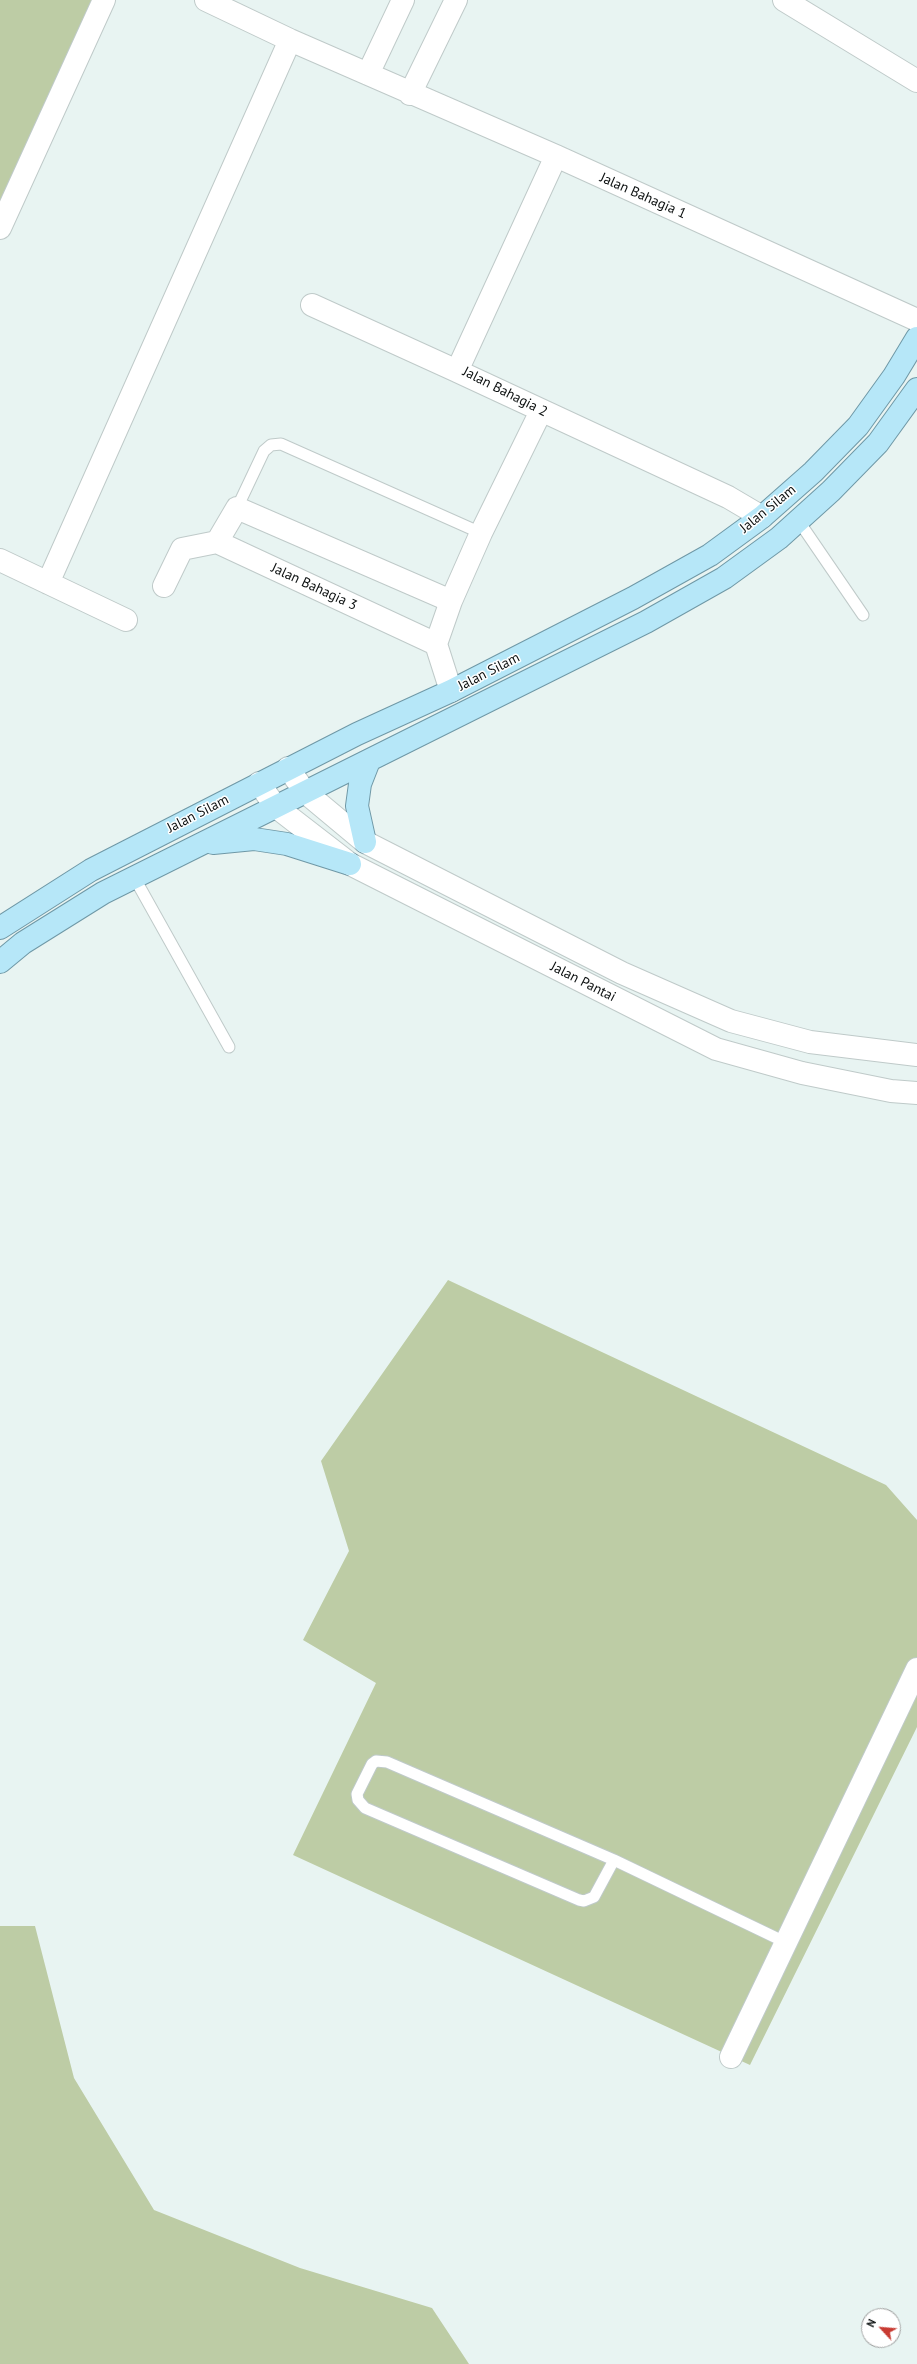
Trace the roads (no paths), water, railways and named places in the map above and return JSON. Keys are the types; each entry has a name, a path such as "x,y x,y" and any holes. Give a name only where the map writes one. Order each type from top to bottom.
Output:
{"highway":[{"name":"Jalan Silam","path":"0,928 91,870 288,768 357,734 451,691 633,598 710,555 762,517 813,472 858,426 894,376 917,338"},
{"name":"Jalan Silam","path":"0,962 23,943 103,893 198,844 369,761 646,622 724,578 779,538 878,444 917,389"},
{"path":"365,842 357,806 360,784 369,761"},
{"path":"198,844 254,839 287,844 350,864"}],"street":[{"path":"0,228 104,0"},
{"name":"Jalan Bahagia 1","path":"206,0 290,40 410,94 556,156 917,320"},
{"path":"368,74 402,0"},
{"path":"410,94 456,0"},
{"path":"784,0 915,74"},
{"path":"48,583 290,40"},
{"name":"Jalan Bahagia 2","path":"556,156 457,371 728,497 762,517"},
{"path":"312,305 457,371"},
{"path":"451,691 436,644 451,601 481,533 541,411"},
{"path":"164,586 182,549 217,542 237,508 451,601"},
{"name":"Jalan Bahagia 3","path":"217,542 436,644"},
{"path":"0,560 126,620"},
{"name":"Jalan Pantai","path":"288,768 305,792 365,842 622,973 731,1020 810,1042 917,1055"},
{"name":"Jalan Pantai","path":"259,783 275,806 350,864 716,1049 802,1074 891,1091 917,1093"},
{"path":"731,2056 917,1669"}],"lane":[{"path":"237,508 264,451 271,445 281,444 481,533"},
{"path":"798,520 863,615"},
{"path":"134,877 229,1047"},
{"path":"614,1860 594,1897 584,1901 579,1900 365,1808 358,1800 357,1794 372,1764 382,1760 614,1860 787,1942"}]}
